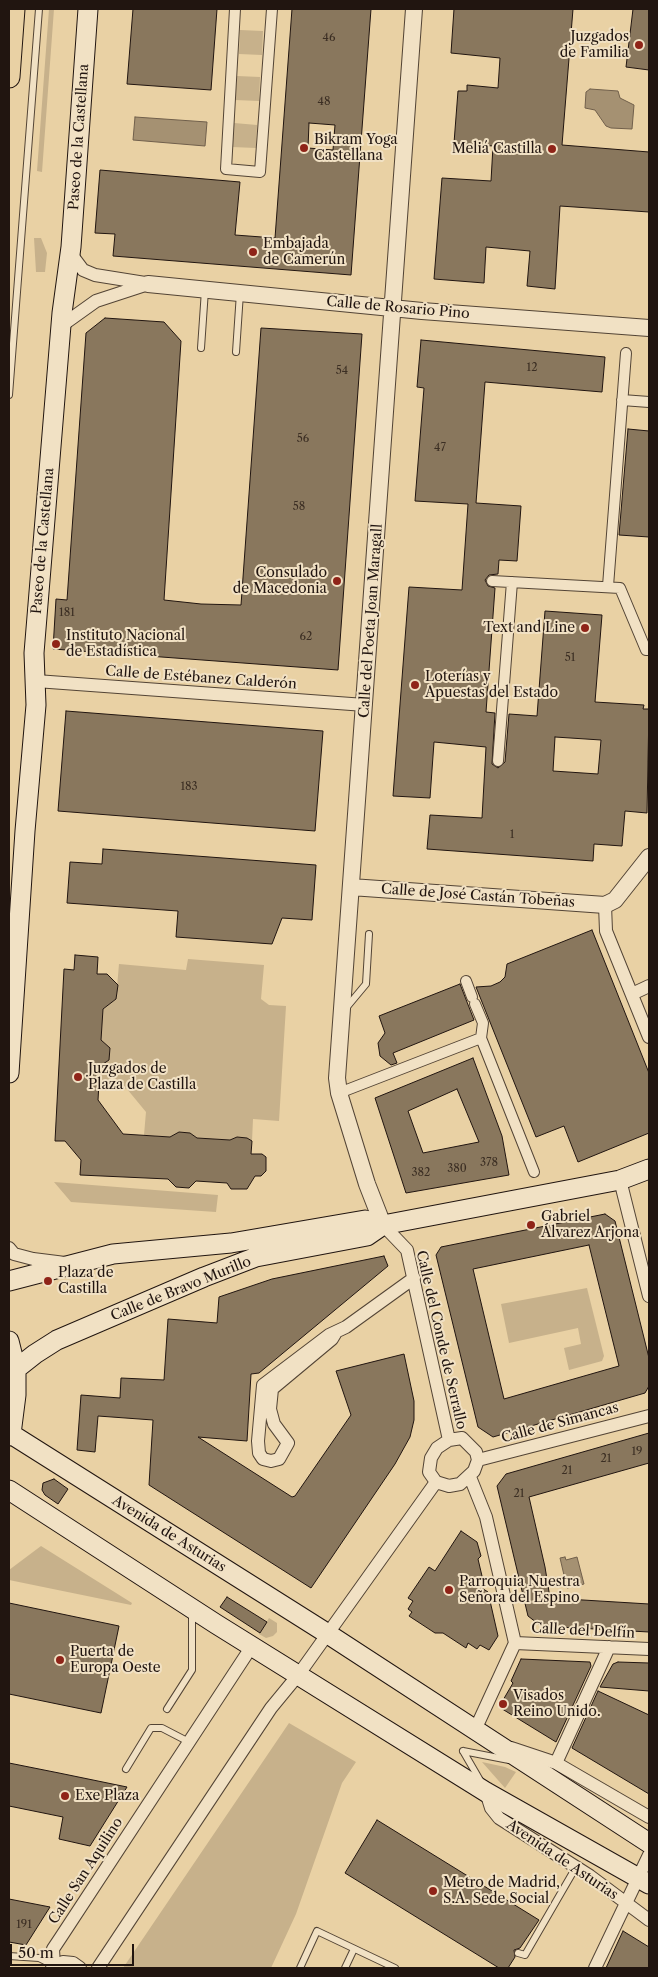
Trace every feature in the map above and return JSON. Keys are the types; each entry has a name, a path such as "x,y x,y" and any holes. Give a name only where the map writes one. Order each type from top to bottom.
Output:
{"highway":[{"path":"9,77 14,9"}],"main road":[{"name":"Paseo de la Castellana","path":"9,1073 25,831 36,705 34,653 61,326 71,247 88,9"},
{"name":"Calle de Bravo Murillo","path":"16,1369 57,1340 236,1264 256,1258 367,1236 384,1225 620,1180 649,1169"},
{"name":"Calle de Bravo Murillo","path":"9,1280 70,1263 113,1254 231,1243 365,1220 384,1225"},
{"path":"9,1341 16,1369 10,1435"},
{"name":"Avenida de Asturias","path":"10,1435 328,1634 649,1843"},
{"name":"Avenida de Asturias","path":"9,1490 252,1646 486,1792 644,1881"}],"street":[{"path":"235,9 226,169 260,172 272,9"},
{"name":"Calle del Poeta Joan Maragall","path":"384,1225 367,1184 339,1093 337,1078 394,308 414,9"},
{"name":"Calle de Rosario Pino","path":"71,247 74,258 83,270 95,275 148,284 394,308 649,328"},
{"name":"Calle de Rosario Pino","path":"61,326 96,301 148,284"},
{"path":"608,586 626,353"},
{"path":"622,400 649,402"},
{"path":"492,581 620,588 646,650 649,650"},
{"path":"498,761 512,582"},
{"name":"Calle de Estébanez Calderón","path":"36,681 365,705"},
{"path":"649,857 616,900 605,905 606,932 649,1037"},
{"name":"Calle de José Castán Tobeñas","path":"351,887 605,905"},
{"path":"466,981 483,1023 481,1038 534,1172"},
{"path":"632,994 649,986"},
{"path":"339,1093 481,1038"},
{"path":"620,1180 649,1296"},
{"name":"Calle del Conde de Serrallo","path":"384,1225 407,1250 449,1440"},
{"name":"Calle de Bravo Murillo","path":"9,1248 14,1254 33,1259 70,1263"},
{"path":"335,1334 329,1335 263,1385 258,1441 259,1453 263,1459 272,1461 279,1459 288,1443 274,1424 270,1409 272,1389 332,1339 335,1334 414,1278"},
{"name":"Calle de Simancas","path":"478,1460 649,1416"},
{"path":"462,1438 471,1444 478,1460 470,1477 460,1484 449,1486 436,1482 429,1472 431,1458 437,1448 449,1440 462,1438"},
{"path":"470,1477 484,1509 515,1643 475,1730"},
{"path":"98,1968 272,1708 299,1674 436,1482"},
{"name":"Calle del Delfín","path":"515,1643 649,1650"},
{"name":"Calle San Aquilino","path":"53,1967 53,1949 252,1646"},
{"path":"556,1763 608,1647"},
{"name":"Avenida de Asturias","path":"498,1744 556,1763 649,1817"},
{"name":"Avenida de Asturias","path":"486,1792 491,1808 499,1818 576,1867 649,1920"},
{"path":"595,1968 626,1903 644,1881 649,1855"},
{"path":"53,1967 68,1962 80,1968"}],"lane":[{"path":"9,395 39,9"},
{"path":"201,348 204,289"},
{"path":"236,352 240,293"},
{"path":"342,1013 366,984 369,934"},
{"path":"167,1709 192,1670 192,1608"},
{"path":"126,1769 151,1728 162,1728 189,1742"},
{"path":"486,1792 463,1751 527,1763"},
{"path":"518,1953 525,1955 576,1867"},
{"path":"300,1968 316,1931 387,1967 395,1968"},
{"path":"345,1968 354,1949"},
{"path":"9,1956 40,1958 53,1967"}],"shaded area":[{"path":"49,9 54,9 42,172 37,171"},
{"path":"240,30 263,31 262,55 239,54"},
{"path":"237,76 260,77 259,101 235,100"},
{"path":"590,89 618,91 620,98 634,105 632,129 606,126 595,110 585,108 586,92"},
{"path":"135,117 207,122 205,146 133,140"},
{"path":"234,123 257,125 256,148 232,147"},
{"path":"34,238 41,238 47,253 45,272 36,272"},
{"path":"188,959 264,965 261,999 269,1005 286,1006 279,1121 253,1119 252,1141 247,1138 237,1137 230,1140 197,1138 190,1133 179,1132 170,1137 144,1135 146,1112 127,1089 98,1087 100,1066 109,1060 110,1048 101,1040 103,1009 116,999 119,964 186,970"},
{"path":"54,1182 218,1195 216,1212 71,1202"},
{"path":"587,1288 604,1356 602,1361 569,1370 564,1348 581,1344 578,1328 509,1343 501,1304"},
{"path":"41,1546 132,1603 131,1605 9,1580 9,1570"},
{"path":"565,1557 566,1560 577,1557 584,1584 567,1588 560,1558"},
{"path":"269,1618 277,1623 277,1632 273,1636 266,1638 259,1634"},
{"path":"289,1723 356,1762 342,1783 296,1914 271,1968 123,1968"},
{"path":"482,1762 505,1767 516,1772 505,1788"}],"building":[{"path":"133,9 217,9 211,90 127,84"},
{"path":"292,9 371,9 351,275 113,256 115,234 95,233 100,170 240,182 235,235 275,238","holes":["309,123 335,125 333,150 308,148"]},
{"name":"Meliá Castilla","path":"454,9 573,9 562,145 649,152 649,212 560,206 555,289 527,286 530,251 486,247 484,283 434,279 442,178 491,181 493,146 454,143 458,91 467,91 467,85 498,88 500,58 451,53"},
{"name":"Juzgados de Familia","path":"633,9 649,9 649,70 626,67"},
{"path":"105,318 164,322 181,341 164,600 201,604 241,605 261,328 362,334 338,670 53,649 56,599 67,600 86,333"},
{"path":"421,340 605,357 602,392 485,382 476,503 521,506 517,561 499,560 498,574 489,575 485,580 488,586 495,588 486,712 495,713 492,764 498,768 505,762 509,714 537,716 545,611 602,615 595,702 644,705 643,709 649,709 647,813 625,811 622,846 594,844 593,861 427,849 430,815 482,818 486,747 434,742 430,798 393,796 409,587 462,590 468,504 415,501 424,388 417,387","holes":["555,737 601,740 598,774 553,771"]},
{"path":"628,429 649,431 649,537 619,535"},
{"path":"66,711 323,731 315,831 58,811"},
{"path":"103,849 316,865 312,920 282,918 272,944 176,937 178,911 67,903 70,862 102,864"},
{"path":"592,930 649,1073 649,1133 578,1162 564,1126 536,1137 476,987 491,986 500,982 505,977 507,964"},
{"name":"Juzgados de Plaza de Castilla","path":"75,955 98,957 97,974 107,974 118,985 116,999 103,1009 101,1040 110,1048 109,1060 100,1066 98,1100 123,1134 170,1137 179,1132 190,1133 197,1138 230,1140 237,1137 247,1138 252,1141 251,1154 262,1154 266,1157 266,1171 261,1176 255,1176 247,1189 231,1189 227,1183 196,1181 189,1188 176,1187 168,1179 80,1175 81,1160 65,1141 55,1141 64,969 74,970"},
{"path":"460,984 474,1020 393,1053 397,1063 391,1065 380,1056 378,1043 385,1033 379,1016"},
{"path":"473,1058 502,1136 509,1175 406,1193 375,1098","holes":["457,1089 479,1142 423,1153 408,1111"]},
{"path":"605,1214 615,1221 649,1358 649,1386 645,1393 493,1437 478,1427 436,1255 441,1247","holes":["589,1245 619,1366 504,1399 473,1269"]},
{"path":"384,1256 388,1266 259,1373 251,1374 247,1441 198,1437 292,1497 295,1496 351,1415 336,1371 404,1354 414,1401 414,1420 410,1437 395,1464 311,1588 149,1485 153,1420 98,1416 95,1452 77,1450 81,1395 120,1398 121,1378 164,1380 168,1319 217,1323 219,1297 272,1279"},
{"path":"649,1433 649,1463 529,1497 550,1598 649,1604 649,1632 541,1626 528,1616 497,1486 506,1474"},
{"path":"54,1479 68,1489 58,1504 45,1495 42,1490 43,1483"},
{"name":"Parroquia Nuestra Señora del Espino","path":"461,1531 477,1542 481,1556 478,1559 482,1576 477,1585 488,1592 498,1636 489,1650 480,1645 477,1649 468,1643 466,1648 443,1633 435,1633 409,1616 412,1612 408,1609 413,1601 408,1598 429,1567 435,1571"},
{"path":"227,1597 267,1622 260,1633 220,1607"},
{"name":"Puerta de Europa Oeste","path":"9,1603 119,1626 101,1713 9,1694"},
{"path":"521,1659 590,1662 591,1666 556,1742 499,1707 513,1683 511,1681"},
{"path":"618,1662 649,1663 649,1691 600,1687 613,1664"},
{"path":"598,1691 649,1715 649,1794 572,1748"},
{"name":"Exe Plaza","path":"9,1763 127,1787 90,1846 59,1839 63,1817 9,1806"},
{"name":"Metro de Madrid, S.A. Sede Social","path":"377,1820 539,1920 520,1948 514,1950 515,1957 508,1968 499,1968 345,1873"},
{"path":"9,1899 50,1907 26,1945 9,1942"},
{"path":"623,1931 649,1947 649,1968 606,1968"}],"place":[{"name":"Juzgados de Familia","path":"639,45"},
{"name":"Bikram Yoga Castellana","path":"304,148"},
{"name":"Meliá Castilla","path":"552,149"},
{"name":"Embajada de Camerún","path":"253,252"},
{"name":"Consulado de Macedonia","path":"337,581"},
{"name":"Text and Line","path":"585,628"},
{"name":"Instituto Nacional de Estadística","path":"56,644"},
{"name":"Loterías y Apuestas del Estado","path":"415,685"},
{"name":"Juzgados de Plaza de Castilla","path":"78,1077"},
{"name":"Gabriel Álvarez Arjona","path":"531,1225"},
{"name":"Plaza de Castilla","path":"48,1281"},
{"name":"Parroquia Nuestra Señora del Espino","path":"449,1590"},
{"name":"Puerta de Europa Oeste","path":"60,1660"},
{"name":"Visados Reino Unido.","path":"503,1704"},
{"name":"Exe Plaza","path":"65,1796"},
{"name":"Metro de Madrid, S.A. Sede Social","path":"433,1891"}]}
